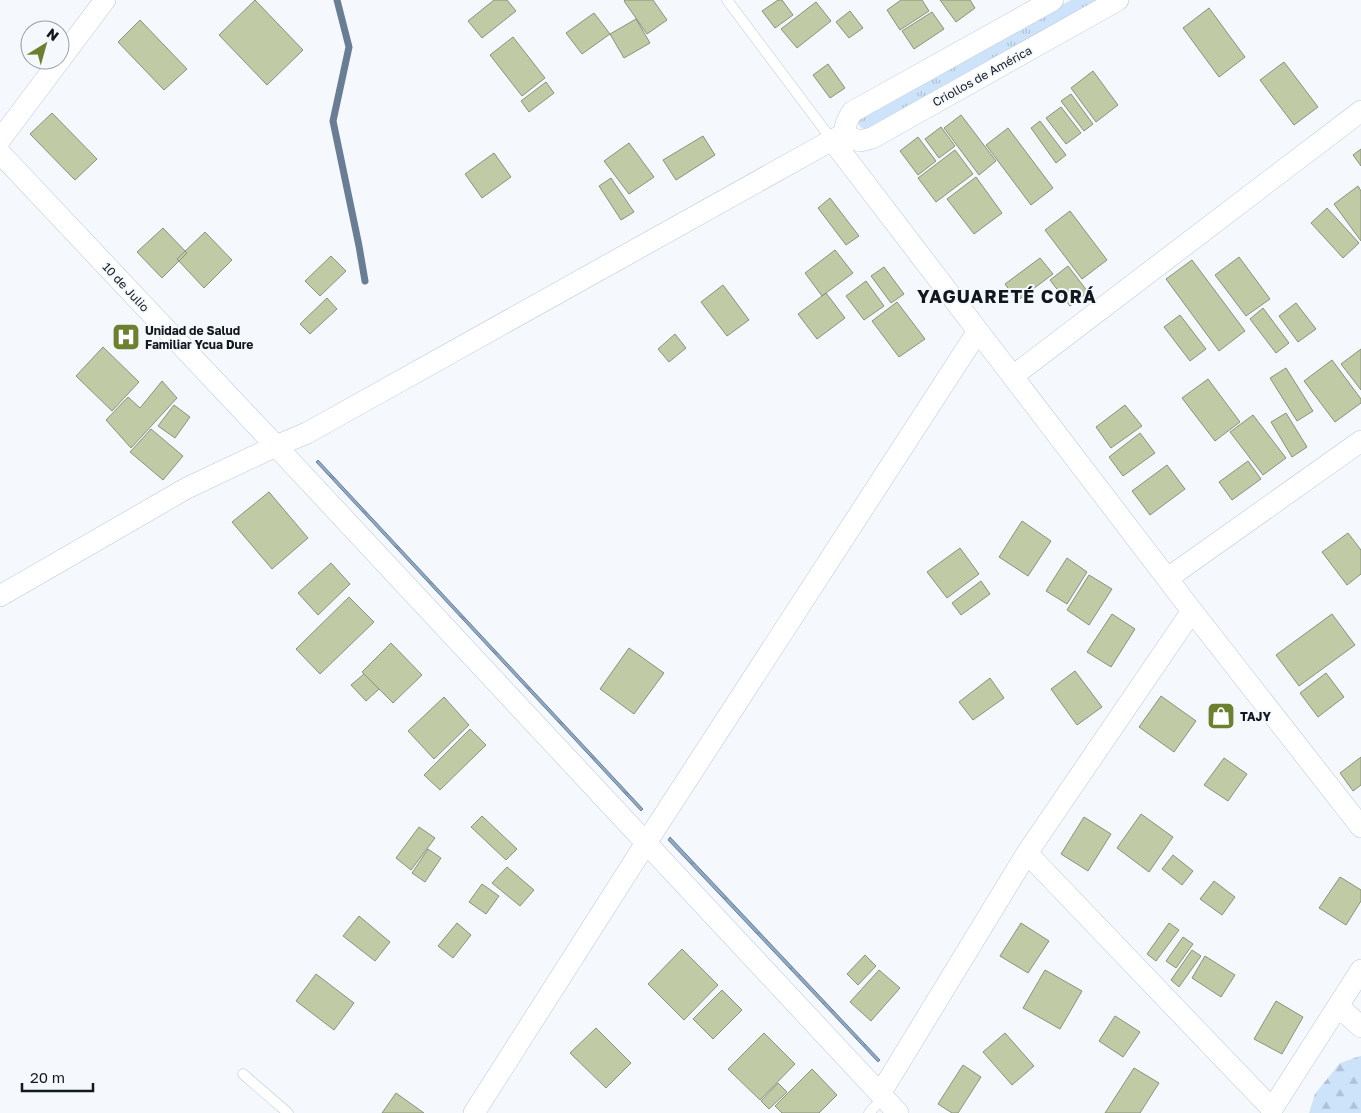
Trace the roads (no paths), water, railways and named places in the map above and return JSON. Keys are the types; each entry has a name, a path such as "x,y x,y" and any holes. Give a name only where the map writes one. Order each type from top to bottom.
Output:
{"street":[{"path":"70,47 105,0"},
{"path":"0,596 187,488 307,433 837,137 852,112 1052,0"},
{"name":"Criollos de América","path":"837,137 860,140 872,138 1118,0"},
{"path":"0,140 52,70"},
{"path":"1013,376 1361,111"},
{"path":"837,137 978,331 1192,611 1361,827"},
{"name":"10 de Julio","path":"0,153 646,843 882,1105"},
{"path":"474,1113 646,843 978,331"},
{"path":"1168,578 1361,441"},
{"path":"882,1105 1027,853 1192,611"},
{"path":"1027,853 1271,1111 1361,970"},
{"path":"1338,1006 1361,1027"}],"lane":[{"path":"727,0 837,137"},
{"path":"243,1074 288,1113"}],"water":[{"path":"318,460 643,809 641,811 316,462"},
{"path":"670,837 880,1060 878,1062 668,840"}],"waterway":[{"path":"337,0 349,47 333,121 365,281"}],"place":[{"name":"Unidad de Salud Familiar Ycua Dure","path":"126,337"},
{"name":"TAJY","path":"1221,716"}],"district":[{"name":"YAGUARETÉ CORÁ","path":"1007,296"}]}
